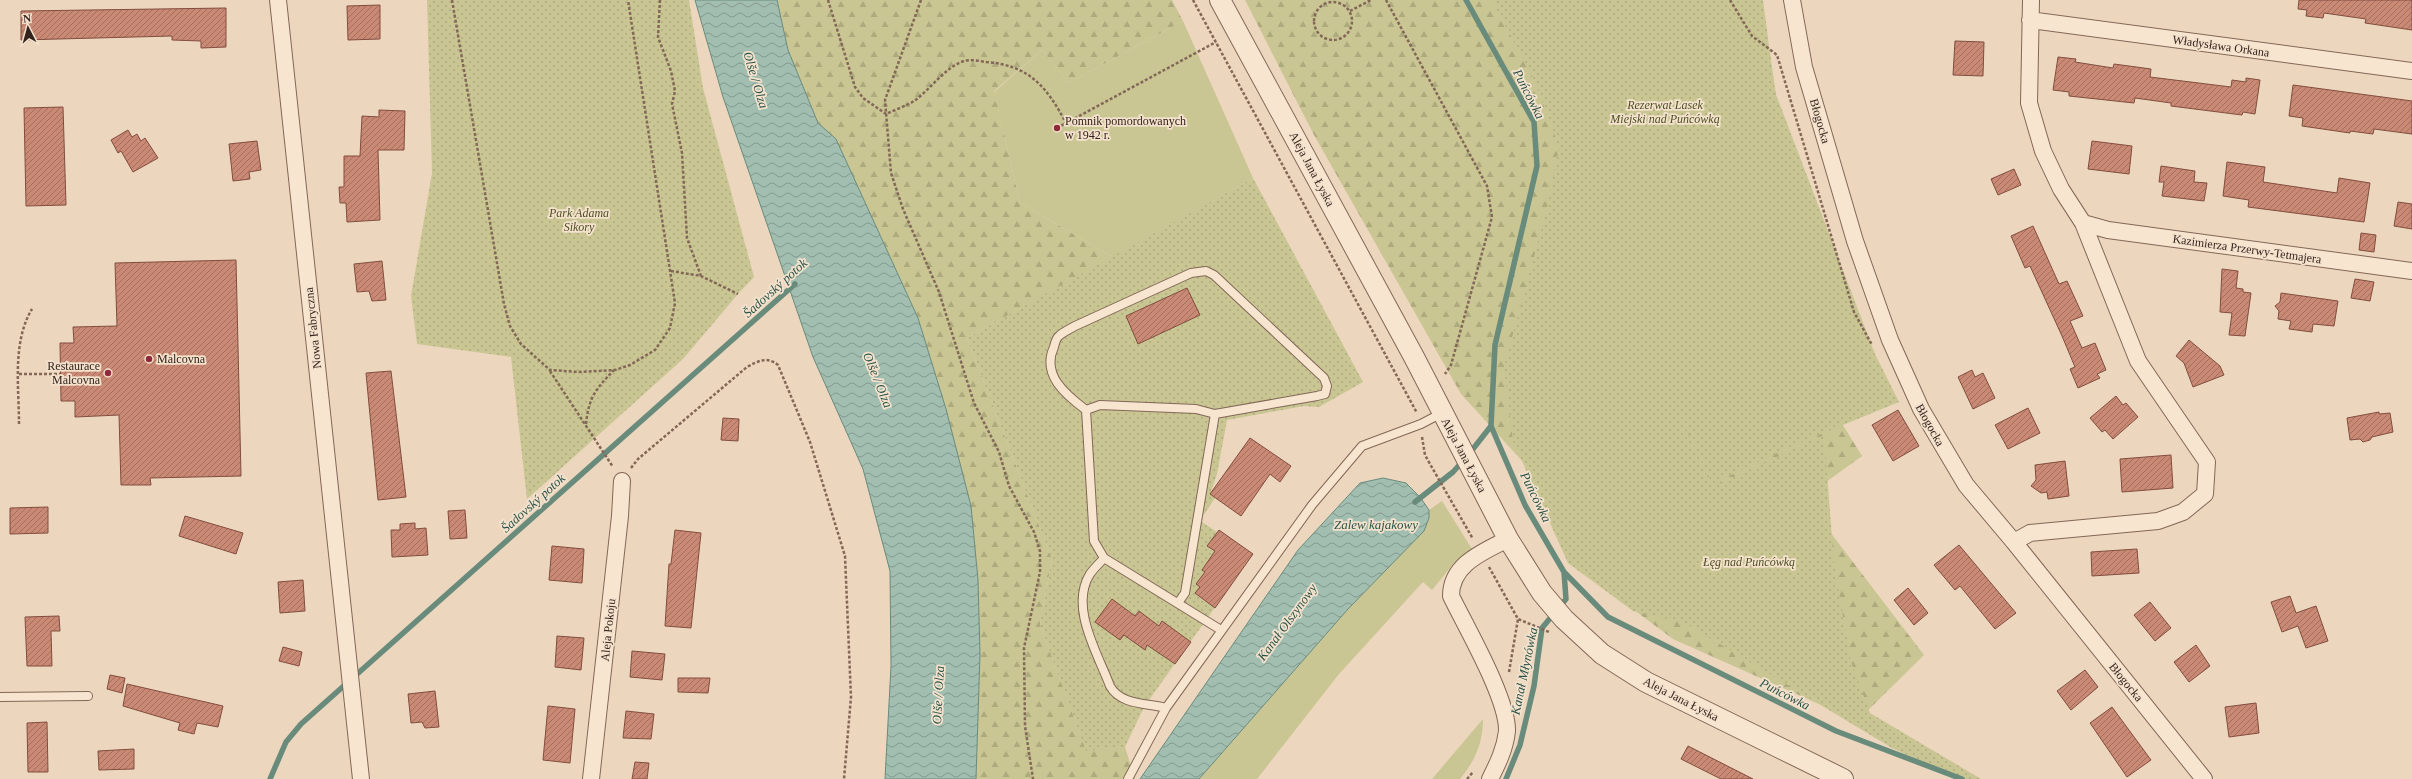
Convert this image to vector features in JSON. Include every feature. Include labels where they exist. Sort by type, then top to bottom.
[{"type":"street","name":"Nowa Fabryczna","points":[[278,0],[349,655],[361,779]]},
{"type":"street","name":"Aleja Jana Łyska","points":[[1220,0],[1431,390],[1508,539],[1542,593],[1564,619],[1602,654],[1646,682],[1843,779]]},
{"type":"street","name":"Błogocka","points":[[1792,0],[1804,67],[1855,241],[1890,340],[1921,409],[1966,485],[2014,542],[2204,779]]},
{"type":"street","points":[[2014,542],[2030,533],[2158,521],[2183,512],[2205,494],[2208,462],[2138,361],[2083,223],[2070,205],[2052,171],[2032,115],[2028,86],[2031,0]]},
{"type":"street","name":"Władysława Orkana","points":[[2030,20],[2412,71]]},
{"type":"street","name":"Kazimierza Przerwy-Tetmajera","points":[[2083,223],[2108,230],[2412,271]]},
{"type":"street","name":"Aleja Pokoju","points":[[590,779],[620,524],[620,477]]},
{"type":"street","points":[[1490,779],[1502,756],[1507,730],[1504,705],[1452,596],[1451,585],[1464,564],[1508,539]]},
{"type":"lane","points":[[1086,410],[1100,405],[1196,409],[1215,414],[1325,394],[1327,386],[1324,378],[1214,275],[1206,271],[1191,273],[1075,326],[1058,336],[1051,353],[1050,370],[1056,382],[1064,392],[1086,410],[1094,541],[1104,558],[1221,630]]},
{"type":"lane","points":[[1128,779],[1166,708],[1312,505],[1362,446],[1421,424],[1443,413]]},
{"type":"lane","points":[[1178,603],[1185,593],[1215,414]]},
{"type":"lane","points":[[1104,558],[1090,575],[1083,592],[1082,606],[1087,625],[1110,686],[1115,695],[1123,700],[1166,708]]},
{"type":"lane","points":[[0,697],[88,696]]},
{"type":"path","points":[[452,0],[504,304],[510,326],[521,344],[550,370],[620,477],[638,458],[747,367],[760,360],[771,360],[778,365],[810,442],[845,556],[851,697],[844,779]]},
{"type":"path","points":[[550,370],[579,372],[615,370],[630,365],[655,350],[670,328],[675,303],[628,0]]},
{"type":"path","points":[[660,0],[658,37],[671,71],[675,91],[672,104],[682,153],[687,238],[701,276]]},
{"type":"path","points":[[828,0],[855,87],[863,98],[886,114]]},
{"type":"path","points":[[920,0],[885,100],[891,173],[903,208],[940,292],[974,403],[999,452],[1009,486],[1034,532],[1040,551],[1040,572],[1024,648],[1025,726],[1034,779]]},
{"type":"path","points":[[1193,0],[1411,401],[1431,390],[1442,380],[1451,365],[1492,217],[1487,186],[1386,0]]},
{"type":"path","points":[[1350,12],[1371,0]]},
{"type":"path","points":[[1730,0],[1752,36],[1777,55],[1854,312],[1875,351]]},
{"type":"path","points":[[1330,2],[1341,4],[1350,12],[1352,20],[1350,29],[1341,38],[1329,40],[1317,34],[1314,17],[1320,6],[1330,2]]},
{"type":"path","points":[[1057,128],[1216,42],[1218,38],[1236,28]]},
{"type":"path","points":[[886,114],[914,101],[954,67],[965,60],[1014,67],[1027,73],[1048,93],[1066,123]]},
{"type":"path","points":[[671,272],[701,276],[738,294]]},
{"type":"path","points":[[19,424],[20,341],[24,321],[32,309]]},
{"type":"path","points":[[586,424],[588,405],[595,390],[615,370]]},
{"type":"path","points":[[19,374],[60,374]]},
{"type":"path","points":[[1430,464],[1451,502]]},
{"type":"path","points":[[1533,626],[1547,631]]},
{"type":"green space","name":"Park Adama Sikory","points":[[427,0],[689,0],[703,88],[754,277],[683,359],[527,499],[511,357],[417,344],[411,296],[432,173]]},
{"type":"green space","points":[[777,0],[1172,0],[1183,21],[1069,83],[1042,50],[994,91],[1020,203],[1113,257],[967,338],[1052,559],[1040,624],[1086,750],[1125,747],[1135,779],[976,779],[980,654],[978,580],[971,506],[946,409],[918,318],[836,139],[818,123],[788,50]]},
{"type":"green space","points":[[1245,0],[1762,0],[1781,129],[1838,417],[1862,456],[1804,498],[1924,655],[1857,721],[1673,639],[1630,607],[1523,462],[1461,394],[1314,135]]},
{"type":"green space","points":[[1492,0],[1763,0],[1775,92],[1875,354],[1899,402],[1792,446],[1712,484],[1671,395],[1712,487],[1824,435],[1834,564],[1851,662],[1870,713],[1981,779],[1957,779],[1892,748],[1685,623],[1633,611],[1568,563],[1513,441],[1504,367],[1547,209],[1559,147],[1535,82]]},
{"type":"green space","points":[[1183,21],[1253,178],[1113,257],[1020,203],[994,92],[1042,50],[1069,83]]},
{"type":"green space","points":[[1253,178],[1363,382],[1319,407],[1304,406],[1227,420],[1217,474],[1210,494],[1215,498],[1203,516],[1202,522],[1217,532],[1219,530],[1253,554],[1144,707],[1125,747],[1086,751],[1040,624],[1052,559],[967,338]]},
{"type":"green space","points":[[1442,501],[1472,549],[1455,562],[1432,590],[1423,582],[1339,674],[1257,779],[1199,779],[1348,609],[1423,531],[1429,518],[1429,510]]},
{"type":"green space","points":[[1483,719],[1480,744],[1470,765],[1460,779],[1432,779]]},
{"type":"water","name":"Olše / Olza","points":[[695,0],[777,0],[788,50],[818,123],[836,139],[918,318],[946,409],[971,506],[978,580],[980,654],[976,779],[885,779],[891,666],[890,571],[863,469],[813,357],[723,97]]},
{"type":"water","name":"Zalew kajakowy","points":[[1383,478],[1406,483],[1420,497],[1429,510],[1429,518],[1424,531],[1348,609],[1199,779],[1140,779],[1298,550],[1360,483]]},
{"type":"building","points":[[2299,0],[2412,0],[2412,30],[2365,23],[2366,19],[2324,13],[2323,18],[2306,16],[2307,10],[2298,9]]},
{"type":"building","points":[[380,5],[380,39],[348,40],[347,6]]},
{"type":"building","points":[[226,8],[226,47],[201,48],[201,41],[172,40],[172,36],[21,40],[21,11]]},
{"type":"building","points":[[1955,41],[1984,42],[1983,76],[1953,75]]},
{"type":"building","points":[[2058,57],[2076,59],[2075,62],[2113,68],[2114,64],[2151,69],[2150,77],[2231,87],[2232,80],[2246,82],[2246,78],[2260,80],[2255,114],[2243,112],[2242,115],[2171,106],[2171,103],[2135,98],[2134,103],[2069,96],[2069,92],[2053,90]]},
{"type":"building","points":[[2293,85],[2412,101],[2412,134],[2374,129],[2373,134],[2350,131],[2350,133],[2302,126],[2303,118],[2289,116]]},
{"type":"building","points":[[63,107],[66,205],[26,206],[24,108]]},
{"type":"building","points":[[379,110],[405,111],[404,150],[378,150],[380,220],[347,222],[346,203],[340,203],[339,187],[344,187],[344,156],[360,156],[362,116],[379,117]]},
{"type":"building","points":[[128,130],[132,137],[137,134],[141,141],[145,138],[158,158],[133,172],[121,151],[118,153],[111,140]]},
{"type":"building","points":[[257,141],[261,170],[249,172],[250,179],[233,181],[229,144]]},
{"type":"building","points":[[2092,141],[2132,146],[2129,174],[2088,169]]},
{"type":"building","points":[[2227,162],[2265,167],[2263,182],[2337,193],[2339,178],[2370,183],[2364,222],[2248,207],[2249,200],[2223,196]]},
{"type":"building","points":[[2161,166],[2195,171],[2194,182],[2207,183],[2204,201],[2162,196],[2164,182],[2159,182]]},
{"type":"building","points":[[2014,169],[2021,185],[1998,195],[1991,179]]},
{"type":"building","points":[[2398,202],[2412,204],[2412,229],[2394,226]]},
{"type":"building","points":[[2033,226],[2059,284],[2067,281],[2083,316],[2070,321],[2082,348],[2095,343],[2106,370],[2097,374],[2100,378],[2078,388],[2070,369],[2075,367],[2062,336],[2030,266],[2025,268],[2011,236]]},
{"type":"building","points":[[2361,233],[2376,235],[2374,252],[2359,250]]},
{"type":"building","name":"Malcovna","points":[[236,260],[241,476],[150,478],[151,485],[121,485],[119,415],[75,417],[75,401],[61,401],[60,343],[74,343],[73,327],[117,326],[115,263]]},
{"type":"building","points":[[382,261],[386,300],[372,301],[369,291],[357,292],[354,264]]},
{"type":"building","points":[[2222,269],[2238,271],[2236,288],[2243,289],[2243,292],[2251,293],[2245,336],[2229,335],[2232,313],[2220,312]]},
{"type":"building","points":[[2355,279],[2374,282],[2370,301],[2351,298]]},
{"type":"building","points":[[1187,288],[1200,315],[1138,344],[1126,316]]},
{"type":"building","points":[[2281,293],[2338,301],[2334,326],[2313,324],[2312,332],[2289,329],[2291,321],[2278,319],[2279,311],[2275,306],[2280,302]]},
{"type":"building","points":[[2189,340],[2220,366],[2224,375],[2193,387],[2184,363],[2176,356]]},
{"type":"building","points":[[1972,370],[1975,377],[1983,373],[1995,398],[1973,409],[1958,377]]},
{"type":"building","points":[[391,371],[406,497],[378,500],[366,373]]},
{"type":"building","points":[[2116,396],[2123,405],[2126,403],[2138,417],[2113,439],[2105,430],[2102,432],[2090,418]]},
{"type":"building","points":[[2028,408],[2040,433],[2008,449],[1995,425]]},
{"type":"building","points":[[1898,410],[1919,446],[1893,461],[1872,425]]},
{"type":"building","points":[[2379,412],[2379,414],[2390,413],[2393,432],[2372,437],[2370,440],[2363,442],[2360,439],[2350,440],[2347,418]]},
{"type":"building","points":[[723,418],[739,419],[738,441],[721,440]]},
{"type":"building","points":[[1250,438],[1291,466],[1280,482],[1270,474],[1241,516],[1210,494]]},
{"type":"building","points":[[2171,455],[2173,488],[2122,492],[2120,459]]},
{"type":"building","points":[[2065,461],[2069,496],[2048,499],[2047,492],[2041,493],[2031,486],[2036,480],[2035,465]]},
{"type":"building","points":[[48,507],[48,533],[10,534],[10,508]]},
{"type":"building","points":[[465,510],[467,538],[450,539],[448,511]]},
{"type":"building","points":[[185,516],[243,533],[236,554],[179,536]]},
{"type":"building","points":[[415,523],[415,529],[426,528],[428,555],[392,557],[391,530],[400,530],[400,524]]},
{"type":"building","points":[[675,530],[701,533],[691,628],[665,626],[669,564],[671,564]]},
{"type":"building","points":[[1219,530],[1253,554],[1215,608],[1195,593],[1200,587],[1196,584],[1205,572],[1202,570],[1215,551],[1207,546]]},
{"type":"building","points":[[1959,545],[2016,613],[1995,629],[1960,586],[1955,590],[1934,565]]},
{"type":"building","points":[[552,546],[584,549],[582,583],[549,580]]},
{"type":"building","points":[[2137,549],[2139,573],[2092,576],[2091,552]]},
{"type":"building","points":[[303,580],[305,611],[280,613],[278,582]]},
{"type":"building","points":[[1908,588],[1928,613],[1914,625],[1894,600]]},
{"type":"building","points":[[2290,596],[2296,613],[2316,606],[2328,641],[2306,648],[2298,626],[2282,632],[2271,602]]},
{"type":"building","points":[[1112,599],[1135,616],[1139,611],[1159,626],[1162,621],[1191,642],[1175,664],[1147,645],[1145,650],[1124,635],[1120,640],[1095,622]]},
{"type":"building","points":[[2150,602],[2171,628],[2155,641],[2134,615]]},
{"type":"building","points":[[59,616],[60,631],[51,631],[52,666],[27,666],[25,617]]},
{"type":"building","points":[[557,636],[584,638],[581,670],[555,667]]},
{"type":"building","points":[[2196,645],[2210,666],[2189,682],[2174,662]]},
{"type":"building","points":[[283,647],[302,652],[299,666],[279,661]]},
{"type":"building","points":[[632,651],[665,654],[662,680],[630,677]]},
{"type":"building","points":[[2085,670],[2098,687],[2071,710],[2057,691]]},
{"type":"building","points":[[110,675],[125,678],[122,693],[107,689]]},
{"type":"building","points":[[678,678],[710,678],[708,693],[678,692]]},
{"type":"building","points":[[127,684],[223,706],[218,727],[197,723],[194,734],[178,730],[180,723],[123,706]]},
{"type":"building","points":[[435,691],[439,727],[425,728],[422,722],[411,723],[408,694]]},
{"type":"building","points":[[2256,703],[2259,733],[2229,737],[2225,707]]},
{"type":"building","points":[[548,706],[575,709],[570,763],[543,760]]},
{"type":"building","points":[[2112,707],[2151,760],[2127,777],[2090,723]]},
{"type":"building","points":[[626,711],[654,714],[651,739],[623,738]]},
{"type":"building","points":[[47,722],[48,772],[28,772],[27,723]]},
{"type":"building","points":[[1688,746],[1753,779],[1721,779],[1681,759]]},
{"type":"building","points":[[134,749],[134,769],[99,770],[98,751]]},
{"type":"building","points":[[635,762],[649,763],[647,779],[632,779]]},
{"type":"waterway","name":"Puńcówka","points":[[1466,0],[1534,122],[1537,166],[1495,345],[1491,426],[1525,505],[1564,572],[1608,617],[1836,731],[1962,779]]},
{"type":"waterway","name":"Šadovský potok","points":[[270,779],[286,742],[301,724],[795,284]]},
{"type":"waterway","name":"Kanał Olszynowy","points":[[1469,454],[1491,426]]},
{"type":"waterway","name":"Kanał Olszynowy","points":[[1415,502],[1453,472],[1463,461]]},
{"type":"waterway","name":"Kanał Młynówka","points":[[1506,779],[1520,745],[1534,686],[1542,628],[1566,599],[1564,572]]},
{"type":"place","name":"Pomnik pomordowanych w 1942 r.","points":[[1057,128]]},
{"type":"place","name":"Malcovna","points":[[149,359]]},
{"type":"place","name":"Restaurace Malcovna","points":[[108,373]]},
{"type":"park label","name":"Rezerwat Lasek Miejski nad Puńcówką","points":[[1665,112]]},
{"type":"park label","name":"Łęg nad Puńcówką","points":[[1749,562]]}]
